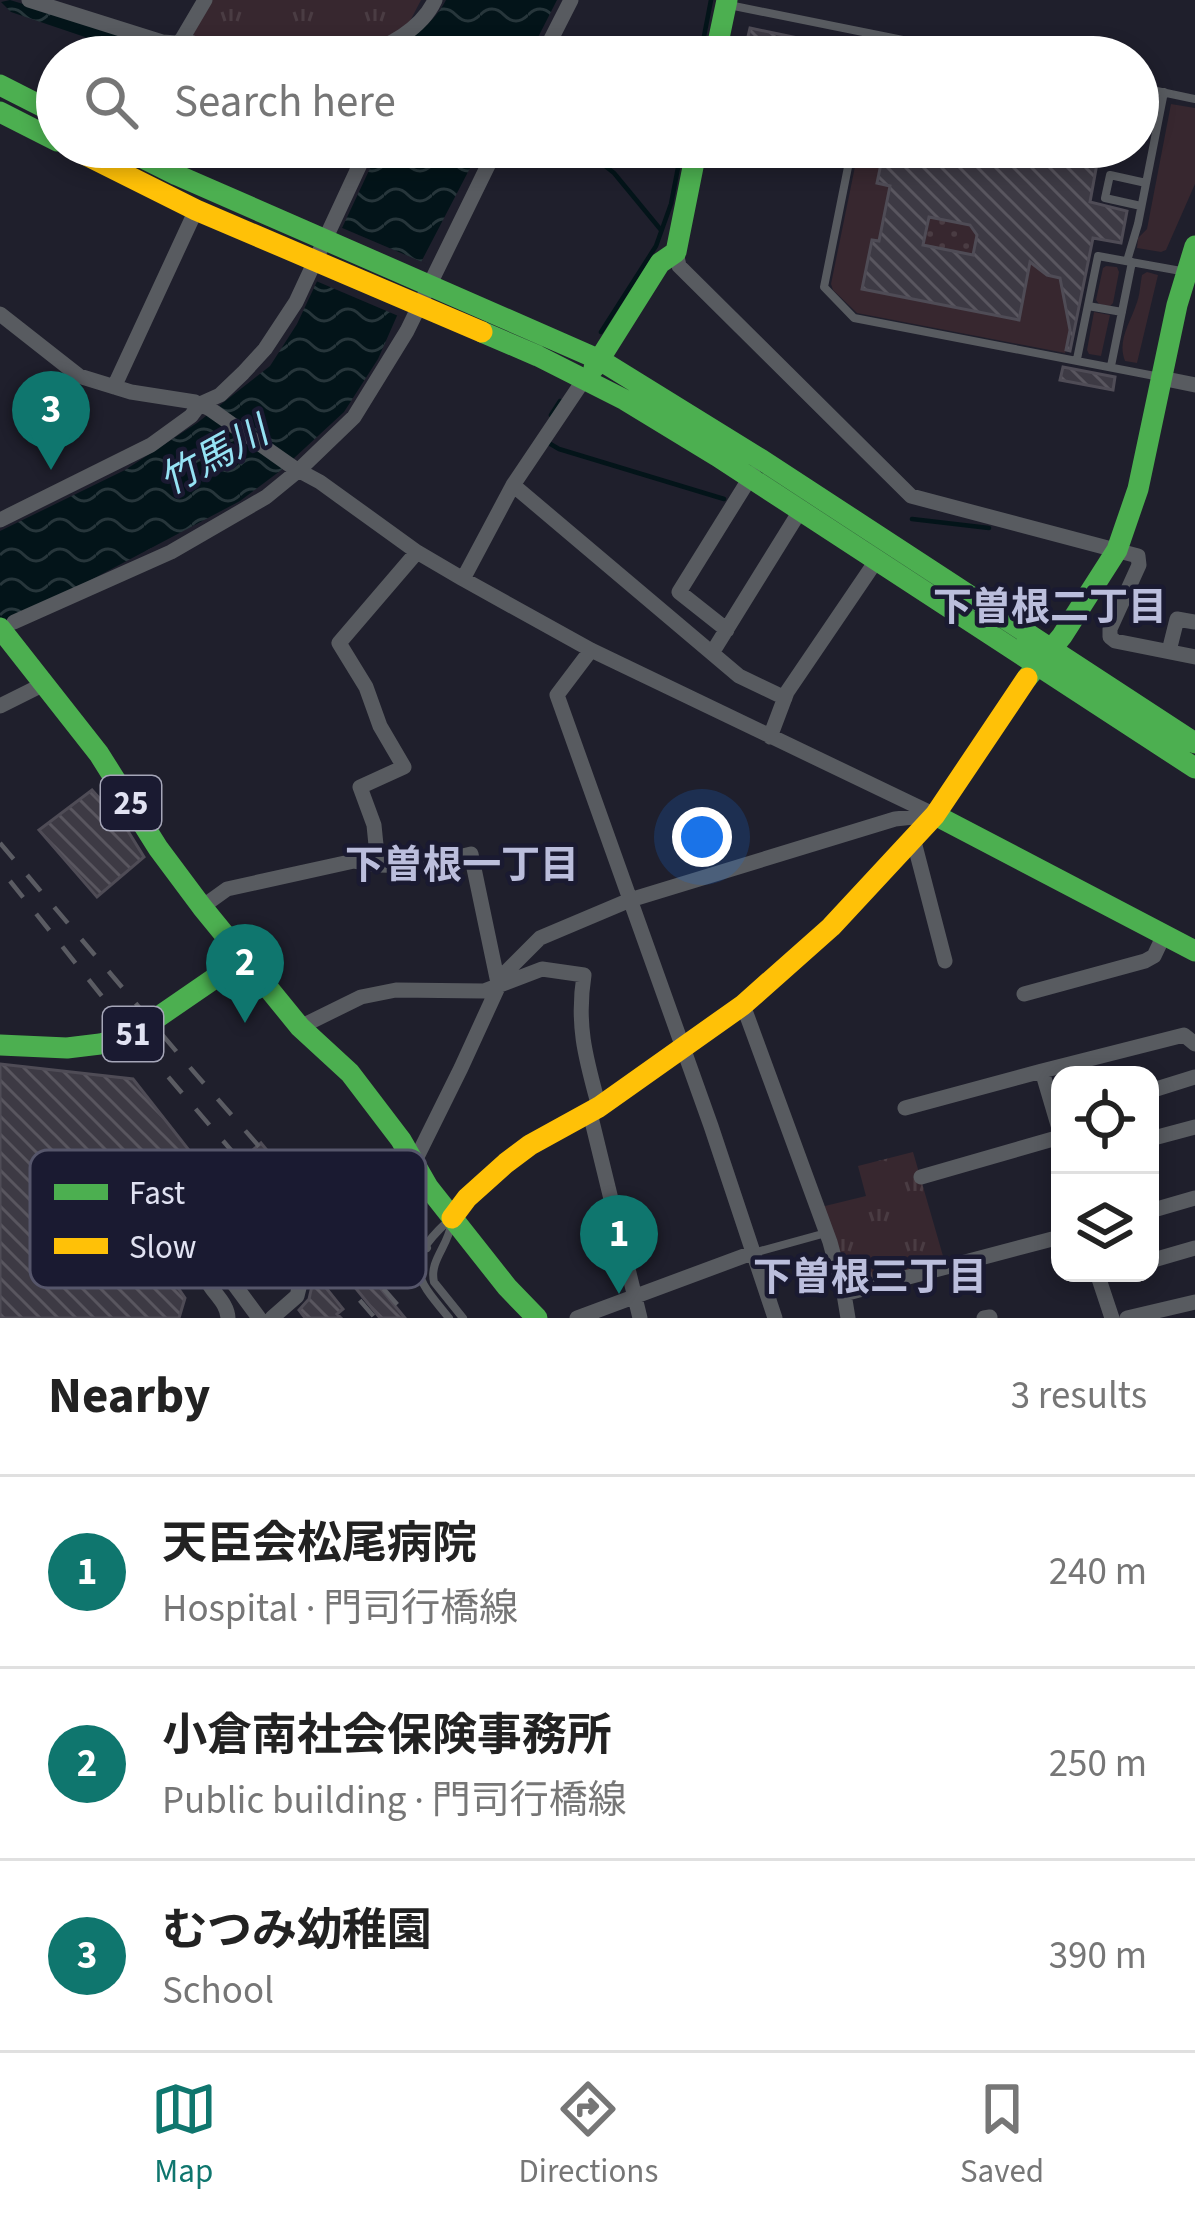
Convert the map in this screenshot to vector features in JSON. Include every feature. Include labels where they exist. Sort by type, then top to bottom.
[{"type":"street","points":[[29,0],[143,36]]},
{"type":"street","points":[[181,36],[205,0]]},
{"type":"street","points":[[407,36],[429,14],[435,0]]},
{"type":"street","points":[[553,36],[571,0]]},
{"type":"street","points":[[719,36],[726,2]]},
{"type":"street","points":[[0,85],[36,103]]},
{"type":"street","points":[[0,112],[36,130]]},
{"type":"street","points":[[112,168],[196,210],[322,252],[600,360],[756,469],[1043,657],[1195,768]]},
{"type":"street","points":[[162,168],[322,252]]},
{"type":"street","points":[[0,520],[152,445],[220,394],[265,349],[296,302],[359,168]]},
{"type":"street","points":[[7,625],[171,552],[266,497],[354,417],[486,168]]},
{"type":"street","points":[[693,168],[676,252],[679,266],[911,496],[1138,556],[1140,562],[1110,637],[1195,657]]},
{"type":"street","points":[[114,387],[196,210]]},
{"type":"street","points":[[452,1217],[484,1180],[530,1145],[595,1110],[743,1005],[831,927],[935,815],[1117,550],[1138,489],[1195,246]]},
{"type":"street","points":[[463,578],[513,485],[600,360],[660,262],[676,252]]},
{"type":"street","points":[[422,294],[756,469],[800,511],[876,561],[1195,742]]},
{"type":"street","points":[[0,314],[79,376],[205,407],[417,553],[591,650],[935,815],[1195,951]]},
{"type":"street","points":[[1161,377],[1195,385]]},
{"type":"street","points":[[727,630],[679,592],[756,469]]},
{"type":"street","points":[[513,485],[739,676],[785,698]]},
{"type":"street","points":[[712,653],[800,511]]},
{"type":"street","points":[[378,865],[374,825],[360,787],[404,767],[339,643],[417,553]]},
{"type":"street","points":[[770,737],[785,698],[876,561]]},
{"type":"street","points":[[1169,650],[1177,619],[1195,622]]},
{"type":"street","name":"25","points":[[7,625],[16,650],[99,754],[202,907],[300,1027],[350,1073],[407,1150]]},
{"type":"street","points":[[591,650],[557,695],[775,1318]]},
{"type":"street","points":[[0,706],[44,684]]},
{"type":"street","points":[[420,1150],[504,974],[540,938],[630,900],[895,819],[935,815]]},
{"type":"street","points":[[913,838],[945,961]]},
{"type":"street","points":[[202,907],[227,889],[354,861],[420,866],[471,854],[498,986]]},
{"type":"street","points":[[1024,994],[1145,961],[1154,956],[1164,935]]},
{"type":"street","name":"51","points":[[0,1045],[71,1048],[132,1035],[244,958]]},
{"type":"street","points":[[300,1027],[361,997],[396,990],[484,991],[542,969],[584,975],[579,1010],[586,1058],[640,1318]]},
{"type":"street","points":[[743,1005],[827,1233],[848,1318]]},
{"type":"street","points":[[905,1108],[1184,1035],[1195,1044]]},
{"type":"street","points":[[1042,1070],[1051,1100]]},
{"type":"street","points":[[1159,1088],[1195,1078]]},
{"type":"street","points":[[1159,1137],[1195,1127]]},
{"type":"street","points":[[921,1177],[1051,1129]]},
{"type":"street","name":"25","points":[[426,1180],[507,1287],[537,1318]]},
{"type":"street","points":[[1159,1208],[1195,1198]]},
{"type":"street","points":[[844,1294],[1051,1239]]},
{"type":"street","points":[[1159,1258],[1195,1248]]},
{"type":"street","points":[[577,1318],[752,1253]]},
{"type":"street","points":[[1102,1282],[1112,1318]]},
{"type":"street","points":[[211,1288],[228,1318]]},
{"type":"street","points":[[234,1288],[259,1318]]},
{"type":"street","points":[[272,1318],[298,1296],[299,1288]]},
{"type":"street","points":[[1126,1318],[1195,1302]]},
{"type":"lane","points":[[726,2],[880,36]]},
{"type":"lane","points":[[1159,91],[1195,98]]},
{"type":"lane","points":[[1159,117],[1164,92]]},
{"type":"lane","points":[[849,168],[824,287],[854,318],[1161,377]]},
{"type":"lane","points":[[1111,366],[1149,168]]},
{"type":"lane","points":[[1142,206],[1105,198],[1110,176],[1146,183]]},
{"type":"lane","points":[[1077,359],[1098,256],[1187,272]]},
{"type":"lane","points":[[1088,305],[1122,312]]},
{"type":"lane","points":[[427,1248],[452,1217]]},
{"type":"lane","points":[[452,1217],[449,1239],[432,1275],[463,1318]]},
{"type":"lane","points":[[752,1253],[827,1233]]},
{"type":"lane","points":[[426,1288],[449,1318]]},
{"type":"green space","points":[[209,0],[421,0],[410,21],[391,36],[192,36]]},
{"type":"green space","points":[[1171,104],[1195,108],[1195,184],[1161,252],[1137,248],[1138,238],[1147,229]]},
{"type":"green space","points":[[855,168],[880,168],[877,182],[890,186],[863,289],[1018,320],[1031,259],[1047,275],[1060,278],[1068,320],[1072,320],[1065,353],[857,313],[831,284]]},
{"type":"green space","points":[[929,217],[970,225],[977,235],[973,255],[923,245]]},
{"type":"green space","points":[[1106,266],[1117,267],[1119,272],[1110,306],[1096,300]]},
{"type":"green space","points":[[1142,275],[1158,275],[1137,363],[1125,361],[1123,339]]},
{"type":"green space","points":[[1094,312],[1110,315],[1101,356],[1087,350]]},
{"type":"green space","points":[[913,1152],[945,1263],[847,1290],[821,1207],[866,1196],[858,1166]]},
{"type":"water","points":[[10,0],[128,36],[82,36],[11,12],[1,2]]},
{"type":"water","points":[[446,0],[557,0],[539,36],[413,36]]},
{"type":"water","name":"竹馬川","points":[[370,168],[470,168],[378,359],[344,412],[240,501],[0,628],[0,531],[125,470],[197,423],[270,366],[297,324]]},
{"type":"pier","points":[[337,223],[427,264],[403,318],[311,282]]},
{"type":"building","points":[[750,28],[788,36],[748,36]]},
{"type":"building","points":[[880,168],[1096,168],[1090,202],[1127,211],[1121,243],[1093,238],[1070,351],[1066,350],[1070,330],[1060,278],[1030,262],[1019,320],[862,289],[872,240],[879,241],[890,186],[877,183]],"holes":[[[929,217],[970,225],[977,235],[973,255],[923,245]]]},
{"type":"building","points":[[1063,367],[1115,377],[1113,390],[1060,380]]},
{"type":"building","points":[[92,790],[144,857],[97,897],[39,830]]},
{"type":"building","points":[[0,1064],[133,1079],[189,1150],[30,1150],[30,1288],[178,1288],[185,1298],[179,1318],[0,1318]]},
{"type":"building","points":[[312,1288],[326,1288],[343,1309],[337,1314],[341,1318],[305,1318],[299,1310]]},
{"type":"building","points":[[356,1288],[380,1288],[405,1318],[380,1318]]},
{"type":"waterway","points":[[704,36],[711,0]]},
{"type":"waterway","points":[[608,168],[661,230]]},
{"type":"waterway","points":[[601,332],[656,246],[678,168]]},
{"type":"waterway","points":[[551,415],[560,401]]},
{"type":"waterway","points":[[547,442],[724,499]]},
{"type":"waterway","points":[[912,519],[989,528]]},
{"type":"railway","points":[[0,843],[262,1150]]},
{"type":"railway","points":[[10,881],[231,1150]]},
{"type":"railway","points":[[349,1288],[375,1318]]},
{"type":"railway","points":[[383,1288],[409,1318]]},
{"type":"traffic: fast","points":[[719,36],[727,0]]},
{"type":"traffic: fast","points":[[0,85],[36,103]]},
{"type":"traffic: fast","points":[[0,112],[36,130]]},
{"type":"traffic: fast","points":[[163,168],[600,360],[1195,743]]},
{"type":"traffic: fast","points":[[594,368],[660,263],[676,252],[693,168]]},
{"type":"traffic: fast","points":[[1027,678],[1062,636],[1117,550],[1138,489],[1177,305],[1195,246]]},
{"type":"traffic: fast","points":[[482,332],[625,400],[717,456],[1195,768]]},
{"type":"traffic: fast","points":[[0,628],[99,754],[202,907],[300,1027],[350,1073],[407,1150]]},
{"type":"traffic: fast","points":[[935,815],[1195,951]]},
{"type":"traffic: fast","points":[[0,1045],[67,1048],[132,1035],[244,958]]},
{"type":"traffic: fast","points":[[426,1184],[537,1318]]},
{"type":"traffic: slow","points":[[112,168],[196,210],[482,332]]},
{"type":"traffic: slow","points":[[452,1218],[506,1163],[599,1107],[743,1005],[831,927],[935,815],[1027,678]]},
{"type":"place","name":"むつみ幼稚園","points":[[51,470]]},
{"type":"place","name":"小倉南社会保険事務所","points":[[245,1023]]},
{"type":"place","name":"天臣会松尾病院","points":[[619,1294]]},
{"type":"district","name":"下曽根二丁目","points":[[1050,608]]},
{"type":"district","name":"下曽根一丁目","points":[[462,866]]},
{"type":"district","name":"下曽根三丁目","points":[[870,1278]]}]
